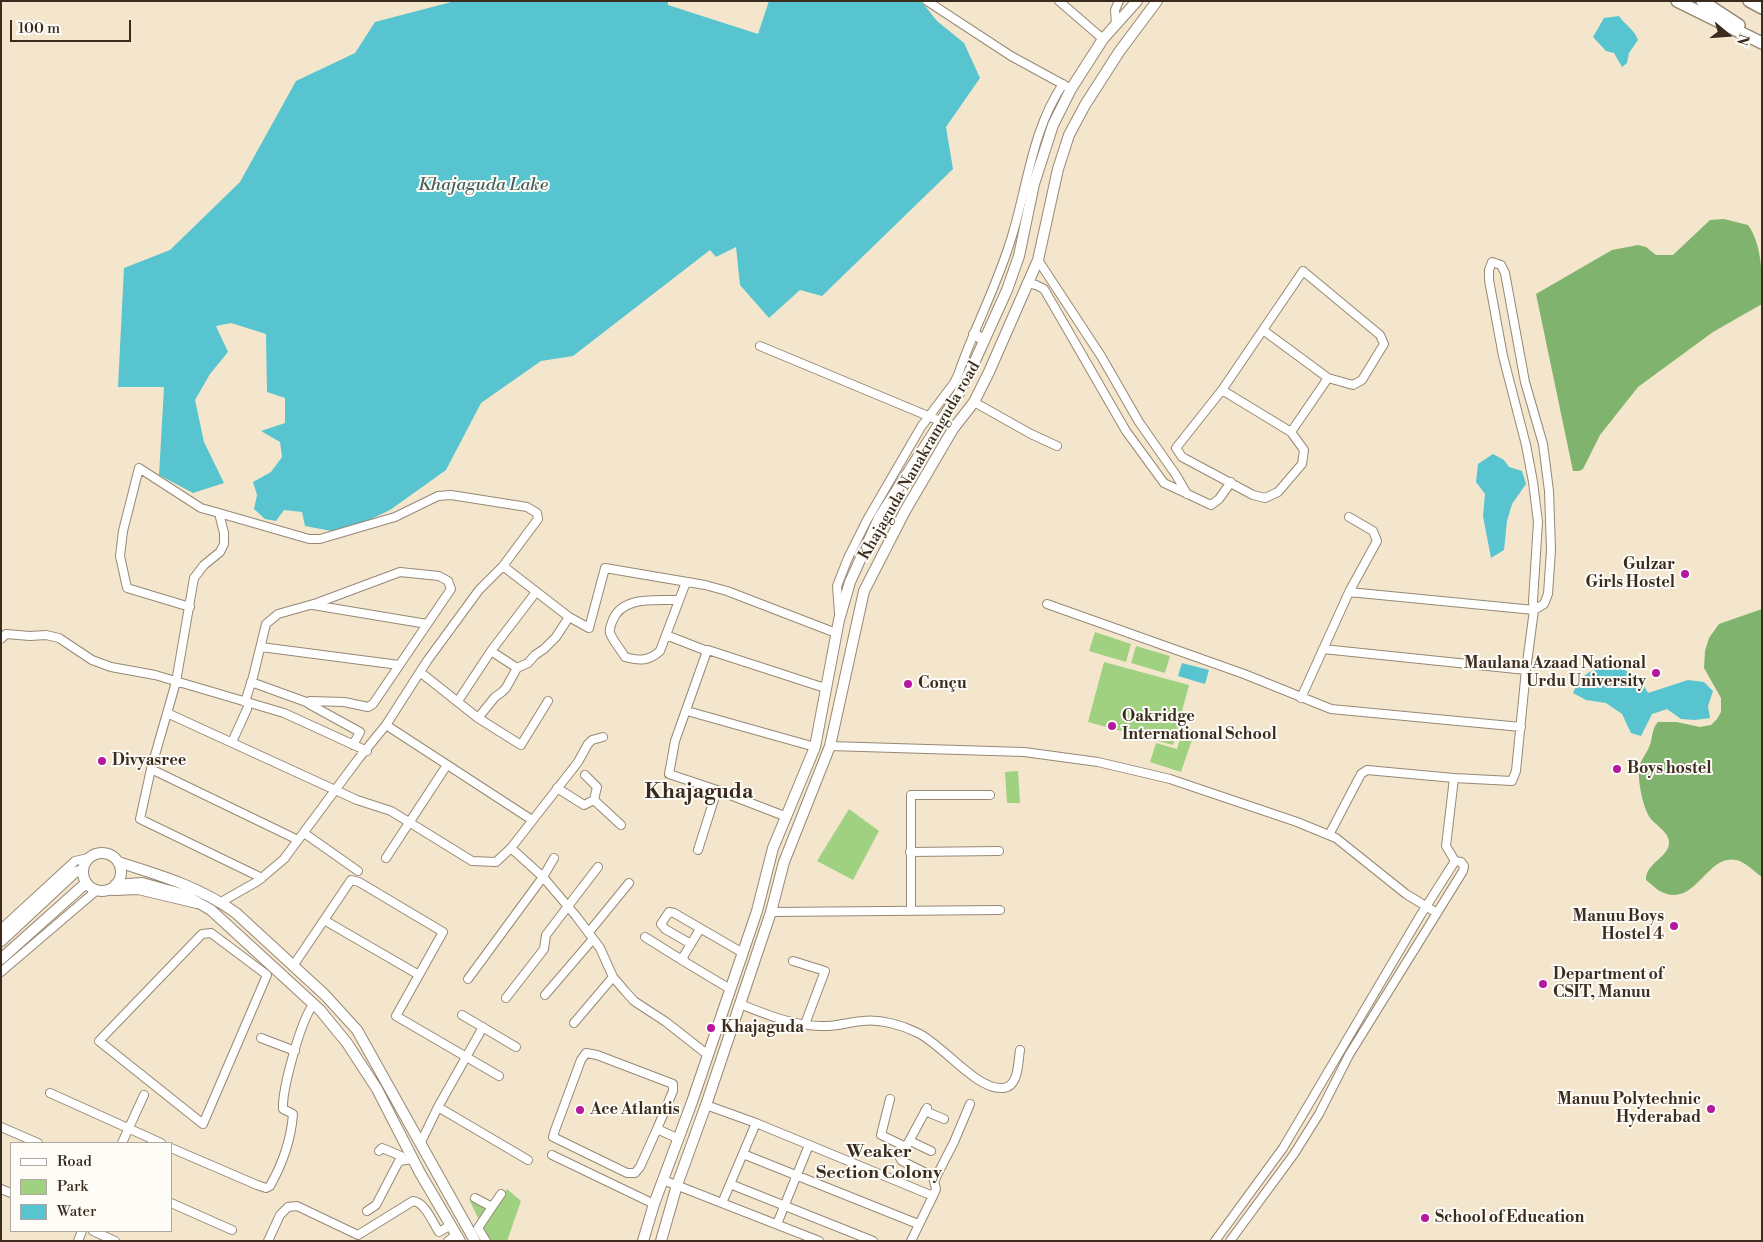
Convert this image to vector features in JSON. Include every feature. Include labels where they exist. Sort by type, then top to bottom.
[{"type":"highway","points":[[1678,1],[1762,41]]},
{"type":"highway","points":[[1702,1],[1762,41]]},
{"type":"highway","points":[[1749,1],[1762,8]]},
{"type":"main road","name":"Khajaguda Nanakramguda road","points":[[643,1241],[654,1204],[708,1055],[757,911],[773,848],[815,747],[836,633],[850,582],[872,532],[961,389],[1007,290],[1019,256],[1034,184],[1042,156],[1067,87],[1103,39],[1137,1]]},
{"type":"main road","name":"Khajaguda Nanakramguda road","points":[[661,1241],[677,1185],[771,912],[784,862],[830,746],[864,591],[905,511],[953,429],[974,402],[989,372],[1038,260],[1058,170],[1069,135],[1084,105],[1119,52],[1157,1]]},
{"type":"main road","points":[[974,334],[984,340]]},
{"type":"main road","points":[[86,883],[83,870],[88,858],[93,854],[104,853],[115,858],[118,862],[189,885],[221,902],[236,913],[325,994],[357,1030],[475,1241]]},
{"type":"main road","points":[[105,888],[120,874],[118,862]]},
{"type":"main road","points":[[3,933],[75,872],[83,870]]},
{"type":"main road","points":[[86,883],[105,888],[142,883],[185,895],[211,910],[313,1005],[347,1043],[374,1085],[406,1157],[450,1225],[452,1239]]},
{"type":"main road","points":[[1,960],[86,883]]},
{"type":"main road","points":[[374,1085],[385,1080]]},
{"type":"street","points":[[839,620],[837,586],[848,558],[866,520],[921,427],[954,383],[1013,235],[1032,154],[1043,120],[1067,87],[1011,56],[927,1]]},
{"type":"street","points":[[1059,1],[1103,39]]},
{"type":"street","points":[[1116,24],[1116,10],[1119,1]]},
{"type":"street","points":[[1038,260],[1101,356],[1139,422],[1188,495]]},
{"type":"street","points":[[1329,835],[1361,774],[1367,770],[1512,781],[1516,771],[1534,610],[1532,601],[1537,558],[1538,522],[1526,446],[1503,356],[1489,280],[1489,270],[1492,262],[1501,265],[1506,273],[1525,382],[1543,444],[1548,482],[1551,550],[1548,594],[1544,604],[1534,610],[1349,592]]},
{"type":"street","points":[[1222,390],[1290,432],[1304,450],[1302,464],[1278,492],[1265,498],[1182,457],[1176,448],[1222,390],[1303,271],[1380,335],[1384,344],[1383,349],[1362,380],[1358,384],[1352,385],[1328,378],[1263,330]]},
{"type":"street","points":[[1027,284],[1036,285],[1044,289],[1126,431],[1164,483],[1211,505],[1229,481]]},
{"type":"street","points":[[760,346],[940,421]]},
{"type":"street","points":[[1290,432],[1328,378]]},
{"type":"street","points":[[974,402],[1031,434],[1058,446]]},
{"type":"street","points":[[190,607],[127,588],[120,556],[123,531],[139,468],[201,508],[309,539],[320,539],[395,517],[438,496],[451,495],[527,507],[537,513],[538,519],[503,566],[479,590],[420,672],[386,725],[284,858],[262,878],[221,902]]},
{"type":"street","points":[[219,514],[224,533],[224,544],[220,552],[204,565],[194,578],[176,682],[151,769],[140,820],[262,878]]},
{"type":"street","points":[[1301,698],[1349,592],[1377,541],[1372,531],[1349,517]]},
{"type":"street","points":[[503,566],[569,616],[589,628],[605,568],[705,585],[744,596],[836,633]]},
{"type":"street","points":[[232,742],[246,705],[266,624],[278,614],[311,605],[400,572],[440,576],[448,581],[451,590],[374,704],[368,707],[344,702],[310,701],[309,703]]},
{"type":"street","points":[[678,600],[641,600],[620,609],[614,615],[610,634],[625,657],[635,659],[652,658],[660,651],[686,582]]},
{"type":"street","points":[[458,701],[491,650],[536,592]]},
{"type":"street","points":[[1047,604],[1236,671],[1321,706],[1342,711],[1521,727]]},
{"type":"street","points":[[311,605],[427,624]]},
{"type":"street","points":[[478,718],[495,696],[506,688],[517,668],[528,663],[534,655],[544,649],[556,637],[569,616]]},
{"type":"street","points":[[1,639],[6,634],[59,638],[92,660],[111,667],[155,675],[246,705],[284,713],[367,751]]},
{"type":"street","points":[[666,635],[707,651],[825,688]]},
{"type":"street","points":[[261,647],[399,665]]},
{"type":"street","points":[[1323,648],[1526,670]]},
{"type":"street","points":[[491,650],[517,668]]},
{"type":"street","points":[[707,651],[676,741],[669,774],[787,817]]},
{"type":"street","points":[[420,672],[478,718],[521,745],[548,701]]},
{"type":"street","points":[[251,682],[309,703],[360,732],[353,744]]},
{"type":"street","points":[[687,711],[815,747]]},
{"type":"street","points":[[167,713],[336,789],[356,800],[391,811],[472,861],[496,862],[511,848],[578,762],[588,744],[592,740],[603,737]]},
{"type":"street","points":[[386,725],[532,820]]},
{"type":"street","points":[[830,746],[1024,752],[1098,762],[1170,779],[1297,822],[1336,838],[1406,894],[1437,913]]},
{"type":"street","points":[[386,858],[447,765]]},
{"type":"street","points":[[151,769],[298,840]]},
{"type":"street","points":[[585,775],[597,787],[594,800]]},
{"type":"street","points":[[1230,1241],[1294,1154],[1319,1114],[1349,1055],[1464,866],[1462,862],[1455,860],[1446,846],[1454,778]]},
{"type":"street","points":[[557,788],[584,805],[594,800]]},
{"type":"street","points":[[698,850],[717,790]]},
{"type":"street","points":[[911,911],[911,795],[990,794]]},
{"type":"street","points":[[594,800],[620,826]]},
{"type":"street","points":[[304,833],[358,871]]},
{"type":"street","points":[[511,848],[543,878],[567,906],[600,948],[613,977],[634,1001],[666,1022],[708,1055]]},
{"type":"street","points":[[910,852],[999,851]]},
{"type":"street","points":[[3,933],[75,861],[88,858]]},
{"type":"street","points":[[468,979],[543,878],[554,858]]},
{"type":"street","points":[[1215,1241],[1283,1148],[1455,860]]},
{"type":"street","points":[[506,998],[544,949],[546,934],[598,868]]},
{"type":"street","points":[[293,966],[351,880],[359,882],[443,932],[396,1016],[500,1076]]},
{"type":"street","points":[[545,995],[629,883]]},
{"type":"street","points":[[1,972],[105,888]]},
{"type":"street","points":[[771,912],[1000,910]]},
{"type":"street","points":[[691,944],[665,929],[661,924],[669,912],[674,913],[743,953]]},
{"type":"street","points":[[324,920],[418,975]]},
{"type":"street","points":[[685,962],[684,957],[700,928]]},
{"type":"street","points":[[211,933],[215,935],[244,957],[267,975],[203,1124],[99,1041],[202,934],[211,933]]},
{"type":"street","points":[[645,937],[730,989]]},
{"type":"street","points":[[236,951],[248,944]]},
{"type":"street","points":[[244,957],[248,944]]},
{"type":"street","points":[[793,961],[825,971],[805,1024]]},
{"type":"street","points":[[574,1023],[613,977]]},
{"type":"street","points":[[740,1004],[760,1012],[805,1024],[822,1026],[866,1020],[898,1025],[934,1042],[978,1080],[995,1087],[1004,1088],[1012,1085],[1015,1080],[1020,1050]]},
{"type":"street","points":[[172,1148],[257,1186],[266,1188],[270,1186],[284,1156],[292,1132],[293,1114],[283,1109],[282,1099],[295,1051],[309,1010],[313,1005]]},
{"type":"street","points":[[462,1015],[516,1047]]},
{"type":"street","points":[[421,1142],[482,1027]]},
{"type":"street","points":[[261,1038],[295,1051]]},
{"type":"street","points":[[586,1053],[597,1055],[673,1084],[673,1091],[656,1130],[640,1167],[635,1173],[628,1173],[554,1137],[578,1068],[586,1053]]},
{"type":"street","points":[[50,1093],[158,1142]]},
{"type":"street","points":[[122,1142],[144,1095]]},
{"type":"street","points":[[890,1099],[881,1135],[932,1151]]},
{"type":"street","points":[[911,1241],[933,1196],[936,1189],[934,1183],[936,1178],[970,1104]]},
{"type":"street","points":[[706,1105],[756,1123],[933,1196]]},
{"type":"street","points":[[438,1107],[528,1160]]},
{"type":"street","points":[[936,1178],[902,1162],[900,1158],[926,1109],[944,1119]]},
{"type":"street","points":[[722,1202],[756,1123]]},
{"type":"street","points":[[1,1127],[36,1142]]},
{"type":"street","points":[[656,1130],[678,1139]]},
{"type":"street","points":[[777,1224],[809,1145]]},
{"type":"street","points":[[367,1212],[376,1206],[406,1157],[387,1148],[382,1148],[380,1151]]},
{"type":"street","points":[[742,1154],[918,1224]]},
{"type":"street","points":[[552,1155],[654,1204]]},
{"type":"street","points":[[663,1180],[819,1241]]},
{"type":"street","points":[[730,1184],[873,1241]]},
{"type":"street","points":[[486,1241],[478,1228],[501,1194]]},
{"type":"street","points":[[475,1198],[492,1207]]},
{"type":"street","points":[[268,1241],[280,1216],[288,1207],[297,1206],[357,1238],[413,1201],[422,1206],[439,1232],[452,1239]]},
{"type":"street","points":[[172,1203],[232,1230]]},
{"type":"street","points":[[439,1232],[450,1225]]},
{"type":"street","points":[[95,1232],[115,1241]]},
{"type":"green space","points":[[1724,219],[1748,225],[1753,233],[1761,263],[1762,304],[1713,332],[1638,387],[1600,435],[1583,469],[1573,471],[1536,294],[1612,250],[1638,245],[1646,247],[1656,255],[1673,255],[1710,220]]},
{"type":"green space","points":[[1762,609],[1762,877],[1746,864],[1736,860],[1726,860],[1716,865],[1682,894],[1671,895],[1658,890],[1646,880],[1649,869],[1666,852],[1669,842],[1667,836],[1651,819],[1645,808],[1639,776],[1640,764],[1658,722],[1677,722],[1700,727],[1711,725],[1717,719],[1721,712],[1721,698],[1704,668],[1705,651],[1709,638],[1719,624]]},
{"type":"green space","points":[[1095,632],[1131,644],[1126,662],[1089,651]]},
{"type":"green space","points":[[1136,646],[1170,656],[1165,673],[1131,663]]},
{"type":"green space","points":[[1104,662],[1189,685],[1173,745],[1088,722]]},
{"type":"green space","points":[[1184,727],[1195,731],[1181,772],[1150,762],[1156,743],[1177,749]]},
{"type":"green space","points":[[1018,771],[1020,803],[1007,803],[1005,772]]},
{"type":"green space","points":[[849,809],[879,831],[853,880],[817,861]]},
{"type":"green space","points":[[507,1189],[521,1201],[507,1241],[489,1241],[469,1199],[495,1206]]},
{"type":"water","name":"Khajaguda Lake","points":[[455,1],[668,1],[668,5],[758,34],[769,1],[921,1],[937,21],[964,43],[980,78],[946,127],[953,169],[822,296],[800,290],[769,318],[740,285],[736,247],[716,257],[710,250],[573,356],[541,361],[481,403],[446,470],[390,510],[342,533],[305,526],[302,512],[284,510],[276,521],[265,519],[254,509],[257,495],[253,482],[271,472],[282,457],[280,442],[261,431],[285,423],[285,398],[267,392],[266,334],[231,323],[216,326],[228,352],[210,374],[195,400],[204,442],[224,483],[193,493],[159,475],[164,387],[118,387],[124,268],[170,250],[240,182],[296,81],[355,53],[375,22]]},
{"type":"water","points":[[1619,16],[1638,40],[1629,53],[1627,63],[1622,67],[1614,53],[1606,51],[1593,37],[1604,18]]},
{"type":"water","points":[[1493,454],[1504,460],[1509,467],[1522,471],[1526,484],[1512,504],[1507,521],[1504,550],[1491,558],[1483,516],[1485,494],[1476,482],[1478,464]]},
{"type":"water","points":[[1182,663],[1209,670],[1205,684],[1178,676]]},
{"type":"water","points":[[1622,668],[1641,681],[1648,693],[1688,680],[1704,682],[1713,691],[1708,706],[1710,718],[1681,719],[1667,709],[1652,714],[1641,736],[1631,733],[1622,714],[1606,703],[1586,700],[1573,693],[1582,678],[1592,671]]},
{"type":"place","name":"Gulzar Girls Hostel","points":[[1685,574]]},
{"type":"place","name":"Maulana Azaad National Urdu University","points":[[1656,673]]},
{"type":"place","name":"Conçu","points":[[908,684]]},
{"type":"place","name":"Oakridge International School","points":[[1112,726]]},
{"type":"place","name":"Divyasree","points":[[102,761]]},
{"type":"place","name":"Boys hostel","points":[[1617,769]]},
{"type":"place","name":"Manuu Boys Hostel 4","points":[[1674,926]]},
{"type":"place","name":"Department of CSIT, Manuu","points":[[1543,984]]},
{"type":"place","name":"Khajaguda","points":[[711,1028]]},
{"type":"place","name":"Manuu Polytechnic Hyderabad","points":[[1711,1109]]},
{"type":"place","name":"Ace Atlantis","points":[[580,1110]]},
{"type":"place","name":"School of Education","points":[[1425,1218]]},
{"type":"district","name":"Khajaguda","points":[[699,793]]},
{"type":"district","name":"Weaker Section Colony","points":[[879,1163]]}]
